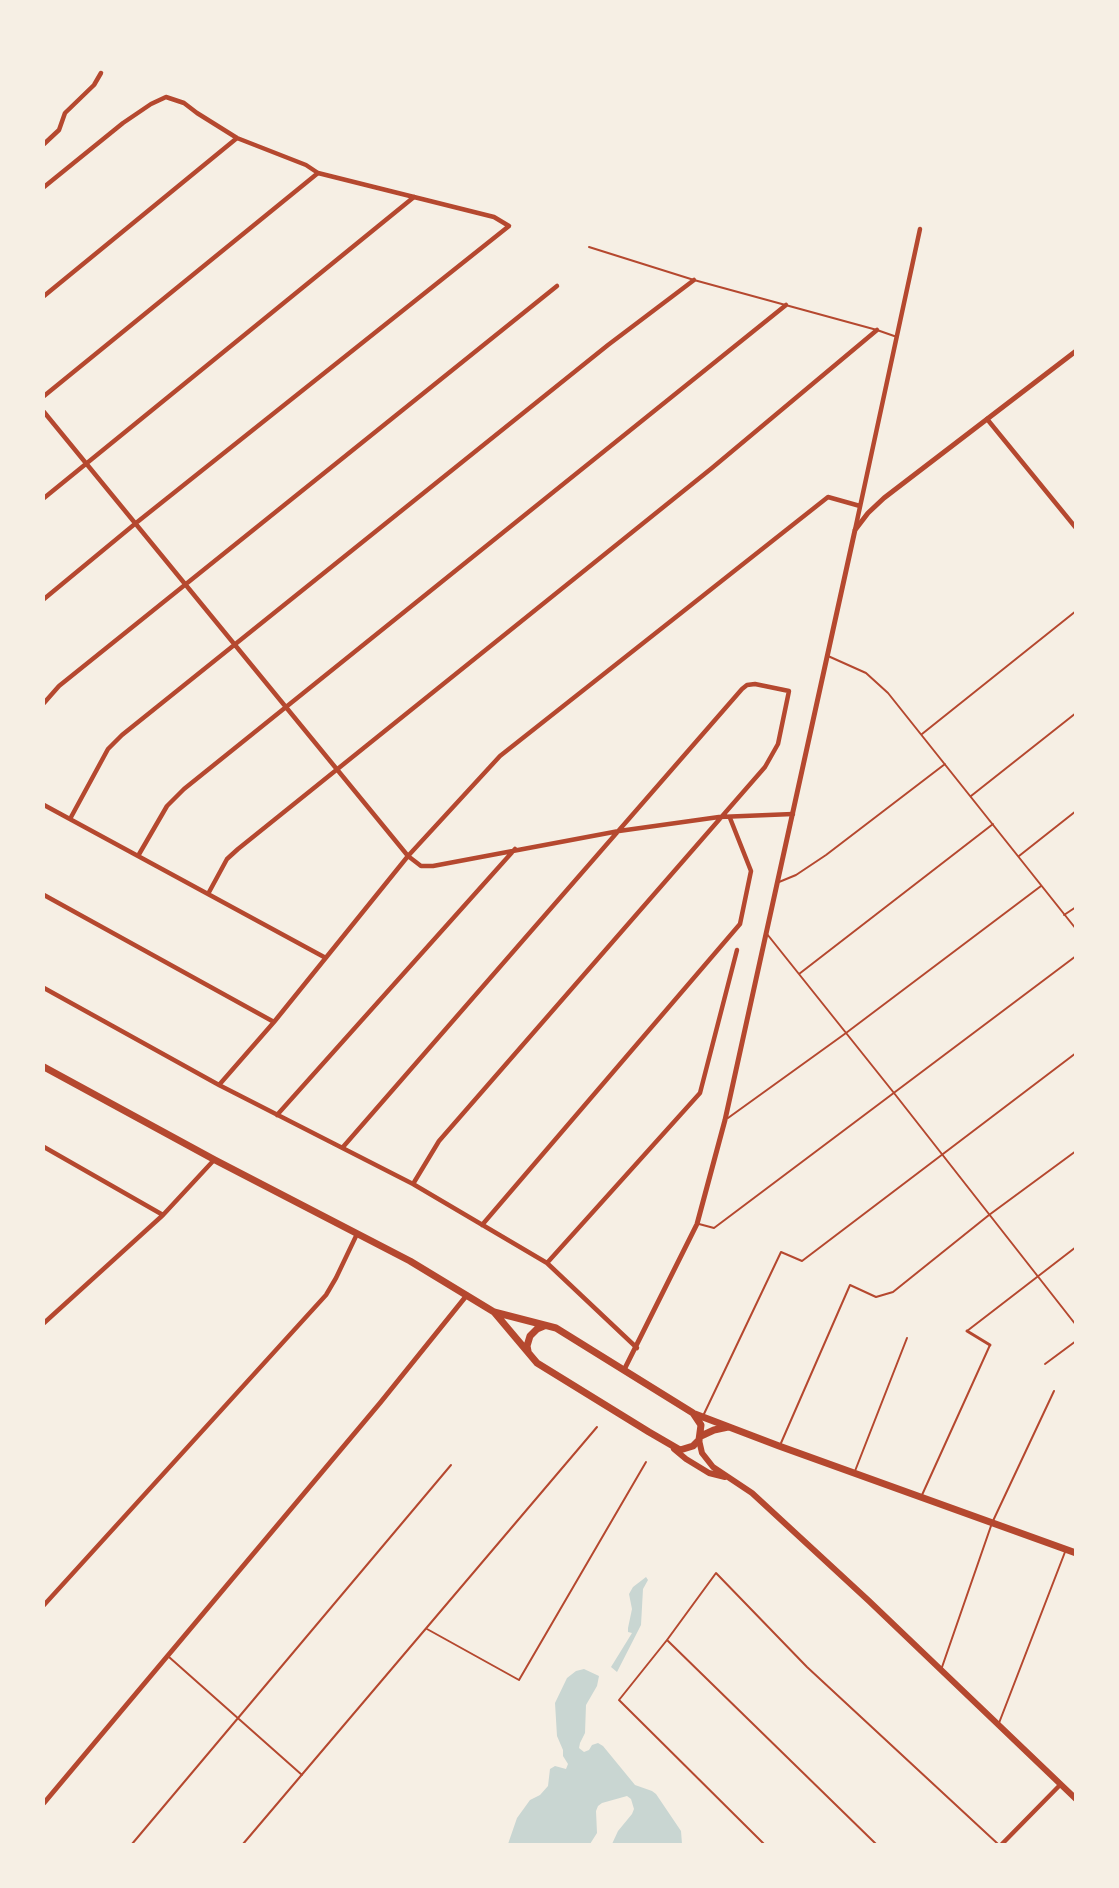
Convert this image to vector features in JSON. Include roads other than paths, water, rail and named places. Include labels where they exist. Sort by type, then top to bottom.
[{"type":"main road","points":[[44,1067],[214,1160],[410,1261],[494,1312],[556,1328],[693,1413],[1076,1553]]},
{"type":"main road","points":[[494,1312],[537,1363],[672,1447],[709,1473],[732,1478]]},
{"type":"main road","points":[[528,1352],[528,1340],[533,1332],[547,1326]]},
{"type":"main road","points":[[693,1413],[701,1425],[700,1438],[706,1460],[752,1493],[1060,1785],[1075,1796]]},
{"type":"main road","points":[[672,1447],[680,1450],[687,1449],[714,1430],[728,1427]]},
{"type":"street","points":[[44,144],[59,130],[65,113],[94,86],[101,73]]},
{"type":"street","points":[[44,187],[123,123],[166,97],[184,103],[237,138],[306,165],[318,173],[494,217],[509,226],[44,599]]},
{"type":"street","points":[[44,296],[237,138]]},
{"type":"street","points":[[44,396],[318,173]]},
{"type":"street","points":[[44,498],[414,197]]},
{"type":"street","points":[[624,1370],[697,1224],[725,1120],[920,229]]},
{"type":"street","points":[[70,819],[108,748],[599,353],[694,280]]},
{"type":"street","points":[[44,703],[59,686],[558,285]]},
{"type":"street","points":[[138,856],[167,806],[184,789],[786,305]]},
{"type":"street","points":[[208,894],[227,859],[337,768],[712,468],[877,330]]},
{"type":"street","points":[[855,530],[884,498],[1076,351]]},
{"type":"street","points":[[44,412],[408,856],[421,866],[433,866],[619,831],[719,817],[793,814]]},
{"type":"street","points":[[987,419],[1076,528]]},
{"type":"street","points":[[219,1085],[274,1022],[324,957],[408,856],[500,756],[828,497],[860,506]]},
{"type":"street","points":[[343,1147],[747,685],[755,684],[789,691],[778,744],[765,767],[719,817],[439,1141],[413,1184]]},
{"type":"street","points":[[44,805],[324,957]]},
{"type":"street","points":[[482,1225],[740,924],[751,871],[730,818]]},
{"type":"street","points":[[277,1115],[515,849]]},
{"type":"street","points":[[44,895],[274,1022]]},
{"type":"street","points":[[547,1263],[700,1093],[737,950]]},
{"type":"street","points":[[44,987],[219,1085],[413,1184],[547,1263],[637,1348]]},
{"type":"street","points":[[44,1147],[163,1215]]},
{"type":"street","points":[[44,1323],[163,1215],[214,1160]]},
{"type":"street","points":[[44,1605],[326,1295],[357,1234]]},
{"type":"street","points":[[44,1803],[380,1403],[467,1295]]},
{"type":"street","points":[[967,1330],[990,1345]]},
{"type":"street","points":[[1000,1845],[1060,1785]]},
{"type":"lane","points":[[589,246],[694,280],[897,337]]},
{"type":"lane","points":[[922,734],[1076,611]]},
{"type":"lane","points":[[828,656],[866,674],[888,693],[1076,929]]},
{"type":"lane","points":[[971,796],[1076,713]]},
{"type":"lane","points":[[778,883],[796,876],[826,855],[945,764]]},
{"type":"lane","points":[[1018,856],[1076,811]]},
{"type":"lane","points":[[799,974],[993,824]]},
{"type":"lane","points":[[725,1120],[846,1033],[1041,886]]},
{"type":"lane","points":[[1064,915],[1076,907]]},
{"type":"lane","points":[[767,934],[1076,1325]]},
{"type":"lane","points":[[697,1224],[714,1228],[1076,956]]},
{"type":"lane","points":[[703,1417],[781,1252],[802,1261],[1076,1053]]},
{"type":"lane","points":[[779,1446],[850,1285],[876,1297],[893,1292],[989,1215],[1076,1151]]},
{"type":"lane","points":[[967,1330],[1076,1247]]},
{"type":"lane","points":[[854,1473],[907,1338]]},
{"type":"lane","points":[[1045,1364],[1076,1341]]},
{"type":"lane","points":[[921,1497],[990,1345]]},
{"type":"lane","points":[[941,1670],[992,1523],[1054,1391]]},
{"type":"lane","points":[[243,1845],[597,1427]]},
{"type":"lane","points":[[426,1628],[519,1680],[646,1462]]},
{"type":"lane","points":[[132,1845],[451,1465]]},
{"type":"lane","points":[[999,1725],[1066,1550]]},
{"type":"lane","points":[[764,1845],[619,1700],[716,1573],[807,1668],[1000,1845]]},
{"type":"lane","points":[[667,1640],[876,1845]]},
{"type":"lane","points":[[167,1655],[302,1775]]}]
